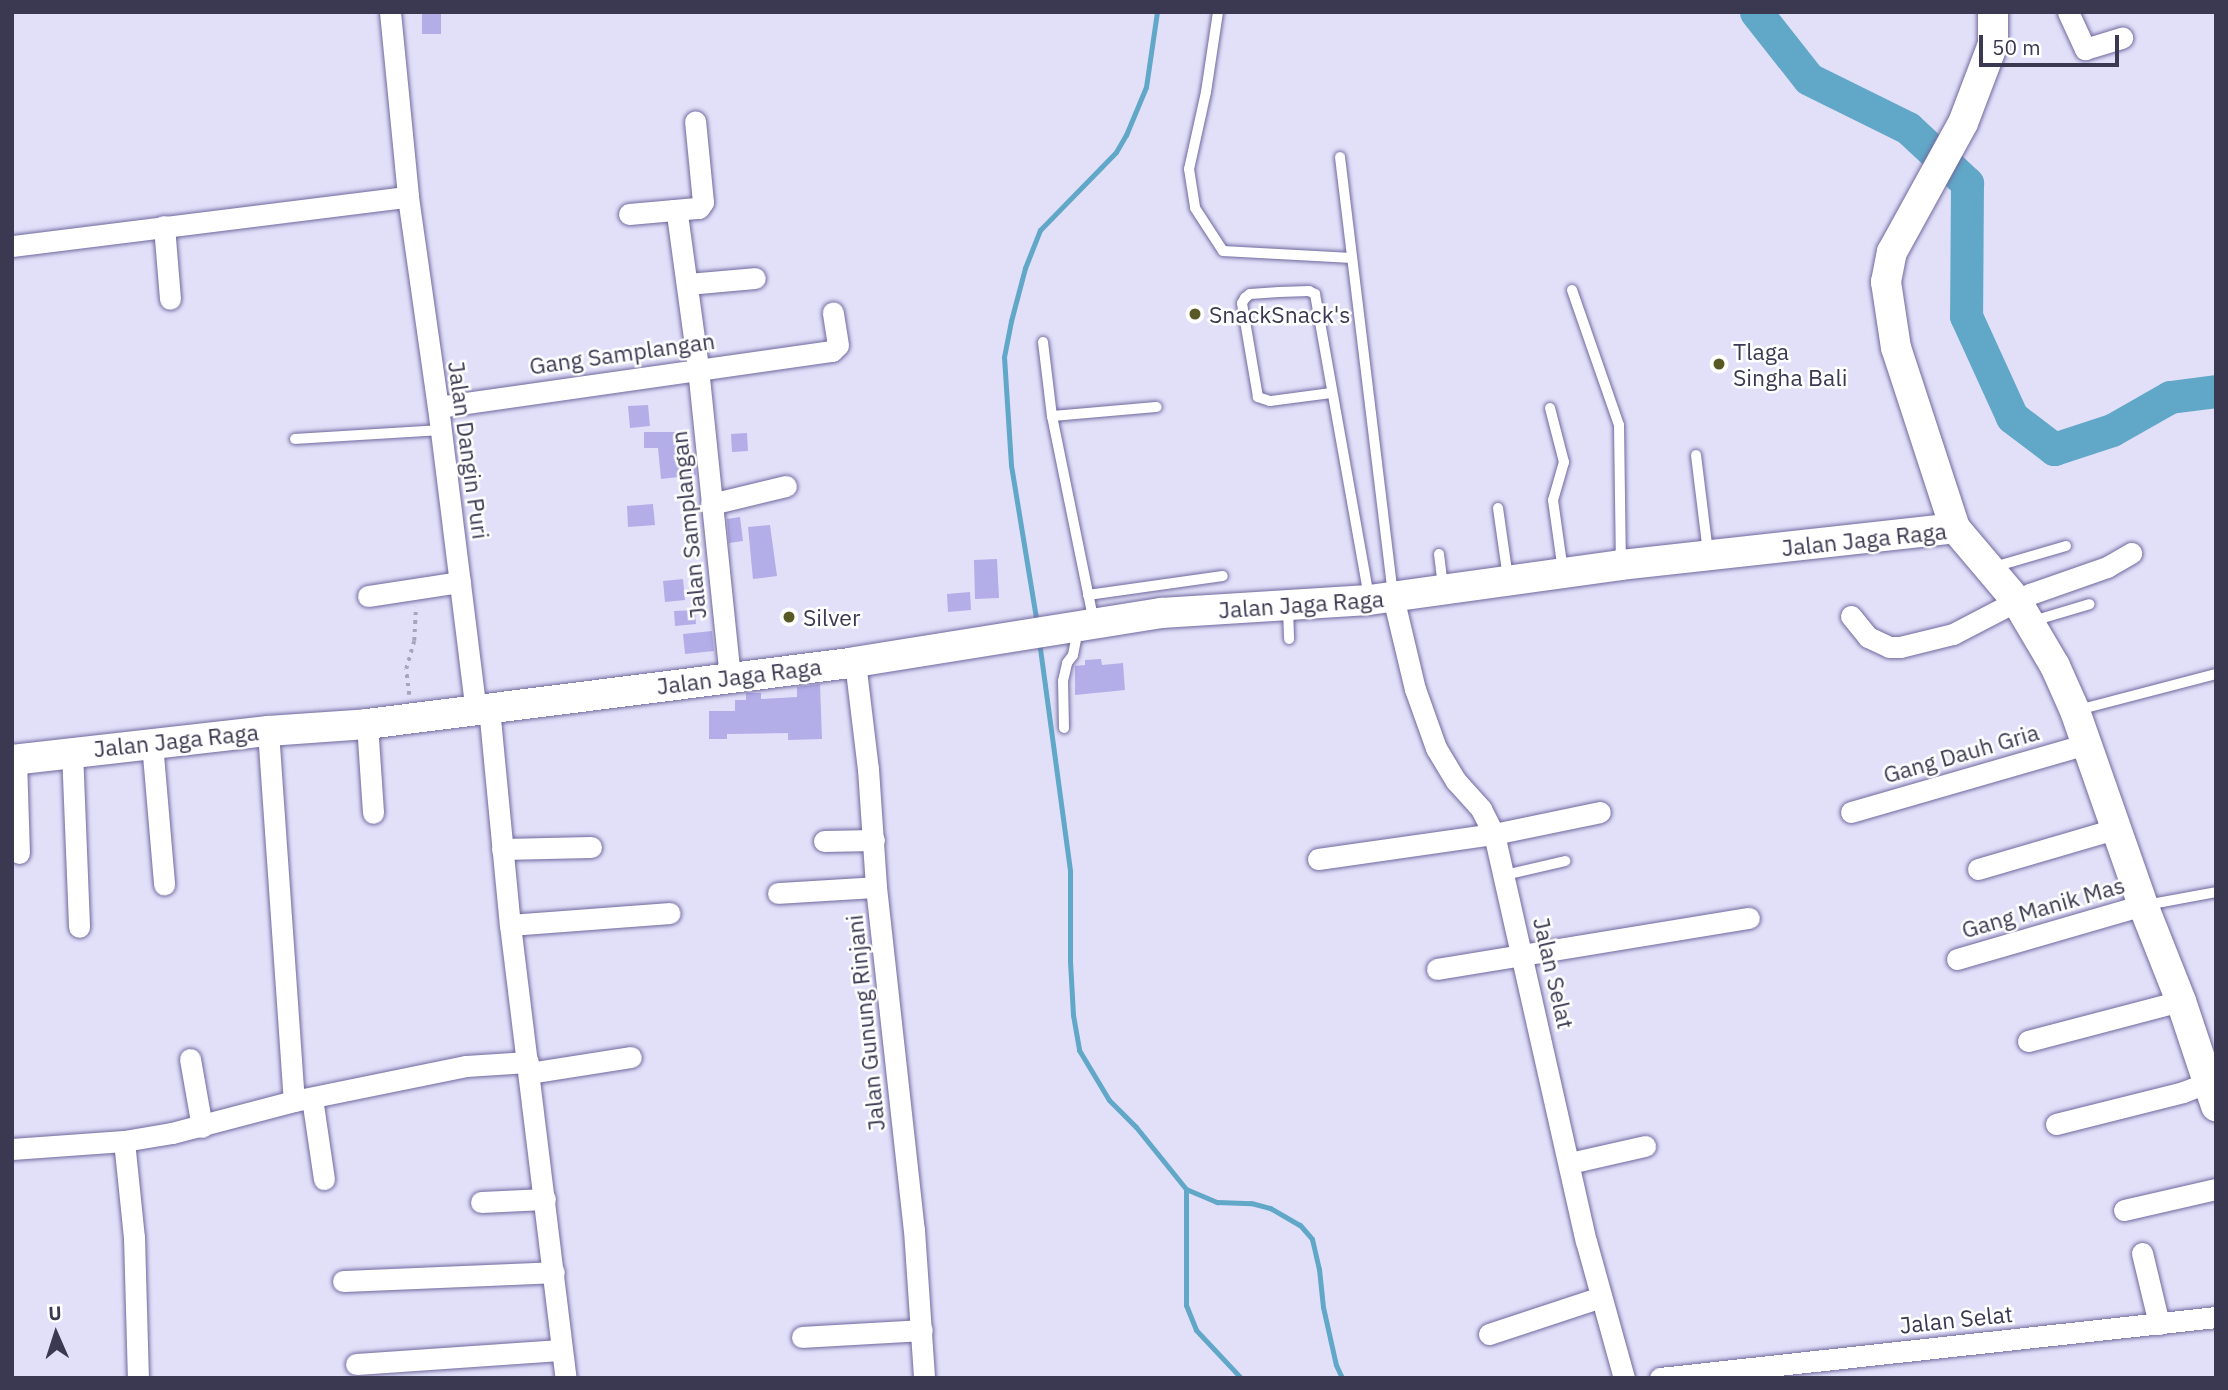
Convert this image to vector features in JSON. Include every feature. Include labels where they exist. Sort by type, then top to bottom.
[{"type":"street","name":"Jalan Dangin Puri","points":[[390,12],[408,197],[460,582],[502,849],[566,1378]]},
{"type":"street","points":[[1955,528],[1896,348],[1886,282],[1892,252],[1962,123],[1993,44],[1993,12]]},
{"type":"street","points":[[2068,12],[2085,49],[2122,38]]},
{"type":"street","points":[[629,214],[699,208],[704,202],[695,121]]},
{"type":"street","points":[[12,246],[408,197]]},
{"type":"street","name":"Jalan Samplangan","points":[[674,209],[698,368],[730,676]]},
{"type":"street","points":[[164,226],[170,299]]},
{"type":"street","points":[[687,284],[755,278]]},
{"type":"street","name":"Gang Samplangan","points":[[438,407],[836,349],[833,312]]},
{"type":"street","points":[[711,504],[786,486]]},
{"type":"street","name":"Jalan Jaga Raga","points":[[14,760],[72,751],[268,731],[367,724],[855,662],[1019,636],[1082,617],[1381,598],[1621,565],[1955,528],[1991,568],[2023,611],[2055,666],[2075,711],[2118,828],[2212,1094]]},
{"type":"street","points":[[1851,616],[1868,637],[1889,647],[1900,647],[1953,634],[2023,611],[2131,553]]},
{"type":"street","points":[[368,596],[460,582]]},
{"type":"street","name":"Jalan Selat","points":[[1381,598],[1436,748],[1456,781],[1481,808],[1494,834],[1601,1297],[1624,1378]]},
{"type":"street","name":"Jalan Gunung Rinjani","points":[[855,662],[874,840],[876,887],[914,1230],[925,1378]]},
{"type":"street","points":[[367,724],[373,813]]},
{"type":"street","points":[[268,731],[303,1100],[324,1179]]},
{"type":"street","points":[[152,743],[164,884]]},
{"type":"street","name":"Gang Dauh Gria","points":[[1851,812],[2087,744]]},
{"type":"street","points":[[72,751],[79,927]]},
{"type":"street","points":[[14,760],[19,853]]},
{"type":"street","points":[[1318,859],[1494,834],[1600,812]]},
{"type":"street","points":[[1978,869],[2118,828]]},
{"type":"street","points":[[824,841],[874,840]]},
{"type":"street","points":[[502,849],[591,847]]},
{"type":"street","points":[[778,892],[876,887]]},
{"type":"street","name":"Gang Manik Mas","points":[[1957,959],[2143,905]]},
{"type":"street","points":[[510,925],[670,913]]},
{"type":"street","points":[[1437,969],[1749,918]]},
{"type":"street","points":[[2028,1041],[2181,1001]]},
{"type":"street","points":[[12,1149],[124,1141],[202,1127],[303,1100],[466,1066],[528,1068],[632,1057]]},
{"type":"street","points":[[190,1059],[202,1127]]},
{"type":"street","points":[[2056,1124],[2183,1092],[2212,1094]]},
{"type":"street","points":[[124,1141],[134,1237],[138,1378]]},
{"type":"street","points":[[1570,1163],[1644,1146]]},
{"type":"street","points":[[2124,1210],[2216,1189]]},
{"type":"street","points":[[481,1202],[545,1199]]},
{"type":"street","points":[[2142,1253],[2159,1324]]},
{"type":"street","points":[[343,1281],[554,1272]]},
{"type":"street","points":[[1489,1334],[1601,1297]]},
{"type":"street","name":"Jalan Selat","points":[[1660,1378],[2216,1317]]},
{"type":"street","points":[[802,1337],[922,1330]]},
{"type":"street","points":[[356,1364],[561,1350]]},
{"type":"lane","points":[[1218,12],[1189,169],[1195,208],[1223,251],[1352,258]]},
{"type":"lane","points":[[1340,157],[1352,258],[1381,598]]},
{"type":"lane","points":[[1572,290],[1619,425],[1621,565]]},
{"type":"lane","points":[[1331,393],[1270,401],[1258,397],[1242,303],[1245,298],[1250,294],[1309,291],[1315,294],[1331,393],[1381,598]]},
{"type":"lane","points":[[1043,342],[1082,617],[1073,655],[1067,663],[1063,681],[1064,728]]},
{"type":"lane","points":[[1052,416],[1157,407]]},
{"type":"lane","points":[[1550,408],[1564,462],[1553,500],[1563,573]]},
{"type":"lane","points":[[296,439],[441,430]]},
{"type":"lane","points":[[1696,455],[1709,556]]},
{"type":"lane","points":[[1498,508],[1508,581]]},
{"type":"lane","points":[[1991,568],[2066,546]]},
{"type":"lane","points":[[1439,554],[1443,589]]},
{"type":"lane","points":[[1082,617],[1223,576]]},
{"type":"lane","points":[[2023,611],[2090,604]]},
{"type":"lane","points":[[1288,605],[1289,639]]},
{"type":"lane","points":[[2075,711],[2216,674]]},
{"type":"lane","points":[[1505,875],[1565,861]]},
{"type":"lane","points":[[2143,905],[2216,892]]},
{"type":"path","points":[[412,718],[406,669],[414,640],[417,590]]},
{"type":"building","points":[[422,12],[441,12],[441,34],[422,34]]},
{"type":"building","points":[[648,405],[650,426],[630,428],[628,406]]},
{"type":"building","points":[[644,432],[676,432],[676,455],[694,454],[696,475],[661,479],[658,448],[644,448]]},
{"type":"building","points":[[747,433],[748,451],[732,452],[731,434]]},
{"type":"building","points":[[653,504],[655,525],[628,527],[627,506]]},
{"type":"building","points":[[740,517],[743,541],[729,543],[727,519]]},
{"type":"building","points":[[770,525],[777,576],[753,579],[748,527]]},
{"type":"building","points":[[997,559],[999,598],[975,599],[974,560]]},
{"type":"building","points":[[683,579],[685,600],[665,602],[663,581]]},
{"type":"building","points":[[970,592],[971,610],[948,612],[947,594]]},
{"type":"building","points":[[695,610],[696,624],[675,626],[674,611]]},
{"type":"building","points":[[712,631],[714,651],[685,654],[683,634]]},
{"type":"building","points":[[1101,659],[1102,665],[1123,663],[1125,690],[1075,695],[1075,666],[1085,665],[1085,660]]},
{"type":"building","points":[[820,684],[822,739],[788,740],[788,733],[727,734],[727,739],[709,739],[709,711],[735,711],[735,700],[746,700],[746,693],[761,693],[761,699],[797,697],[797,687]]},
{"type":"waterway","points":[[1037,624],[1011,465],[1004,357],[1011,321],[1025,268],[1040,230],[1116,152],[1126,135],[1146,87],[1157,12]]},
{"type":"waterway","points":[[1756,12],[1809,79],[1908,128],[1967,183],[1966,316],[2012,417],[2054,449],[2112,430],[2170,397],[2216,391]]},
{"type":"waterway","points":[[1039,641],[1070,871],[1070,961],[1073,1015],[1079,1050],[1109,1100],[1136,1127],[1186,1189],[1217,1202],[1251,1203],[1270,1208],[1300,1225],[1312,1239],[1319,1269],[1323,1307],[1336,1365],[1342,1378]]},
{"type":"waterway","points":[[1186,1189],[1186,1305],[1196,1330],[1241,1378]]},
{"type":"place","name":"SnackSnack's","points":[[1195,314]]},
{"type":"place","name":"Tlaga Singha Bali","points":[[1719,364]]},
{"type":"place","name":"Silver","points":[[789,617]]}]
